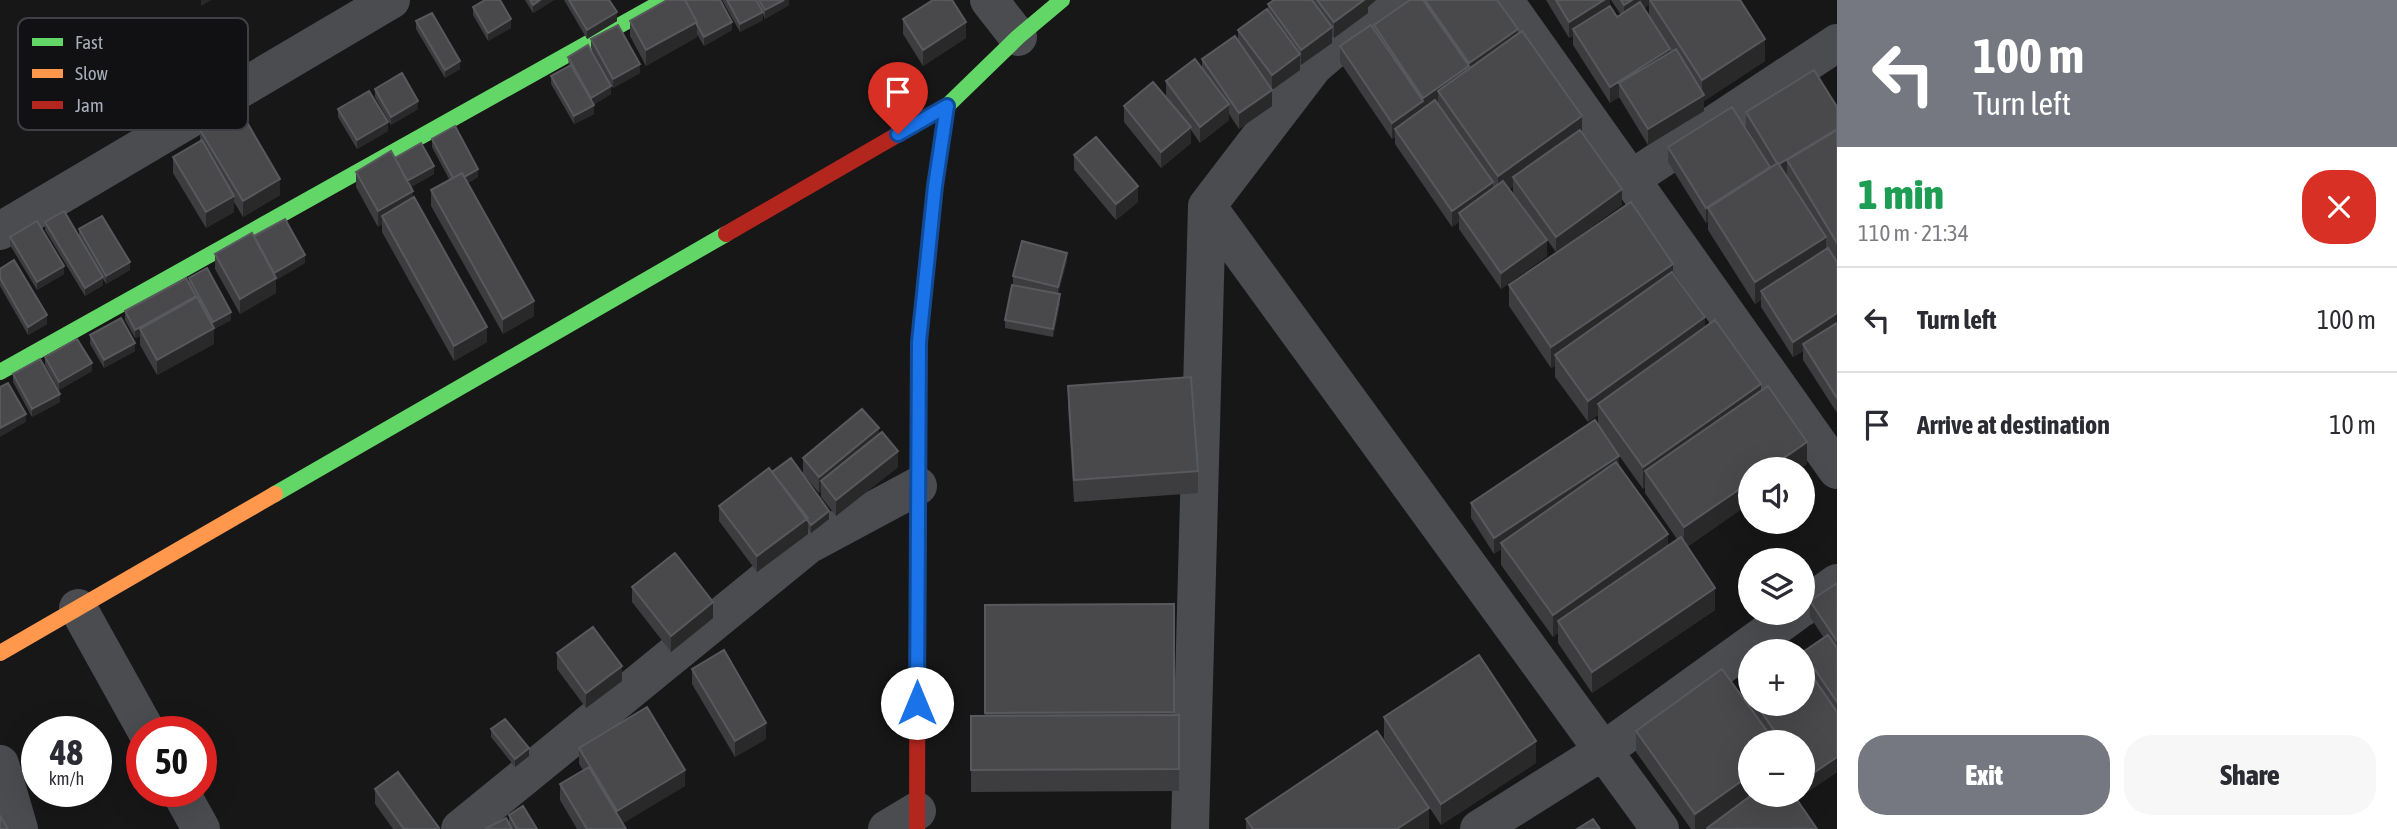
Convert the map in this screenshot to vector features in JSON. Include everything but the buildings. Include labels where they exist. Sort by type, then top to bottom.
[{"type":"street","points":[[248,84],[391,0]]},
{"type":"street","points":[[0,372],[666,0]]},
{"type":"street","points":[[989,0],[1018,37]]},
{"type":"street","points":[[0,653],[947,106],[1018,37],[1062,0]]},
{"type":"street","points":[[1190,829],[1207,206],[1314,66],[1391,0]]},
{"type":"street","points":[[1504,0],[1837,470]]},
{"type":"street","points":[[1631,179],[1815,78],[1837,43]]},
{"type":"street","points":[[907,823],[918,486],[919,342],[935,186],[947,106]]},
{"type":"street","points":[[0,231],[171,130]]},
{"type":"street","points":[[1207,206],[1660,829]]},
{"type":"street","points":[[460,829],[808,545],[918,486]]},
{"type":"street","points":[[1815,599],[1837,583]]},
{"type":"street","points":[[78,608],[138,716]]},
{"type":"street","points":[[1479,829],[1603,751],[1778,625]]},
{"type":"street","points":[[0,764],[19,829]]},
{"type":"street","points":[[189,807],[201,829]]},
{"type":"traffic: fast","points":[[0,372],[665,0]]},
{"type":"traffic: fast","points":[[918,490],[919,342],[935,185],[947,106],[1018,37],[1062,0]]},
{"type":"traffic: fast","points":[[275,494],[726,234]]},
{"type":"traffic: slow","points":[[0,653],[275,494]]},
{"type":"traffic: jam","points":[[726,234],[947,106]]},
{"type":"traffic: jam","points":[[917,829],[918,490]]},
{"type":"route","points":[[898,134],[947,106],[935,186],[919,342],[917,703]]}]
